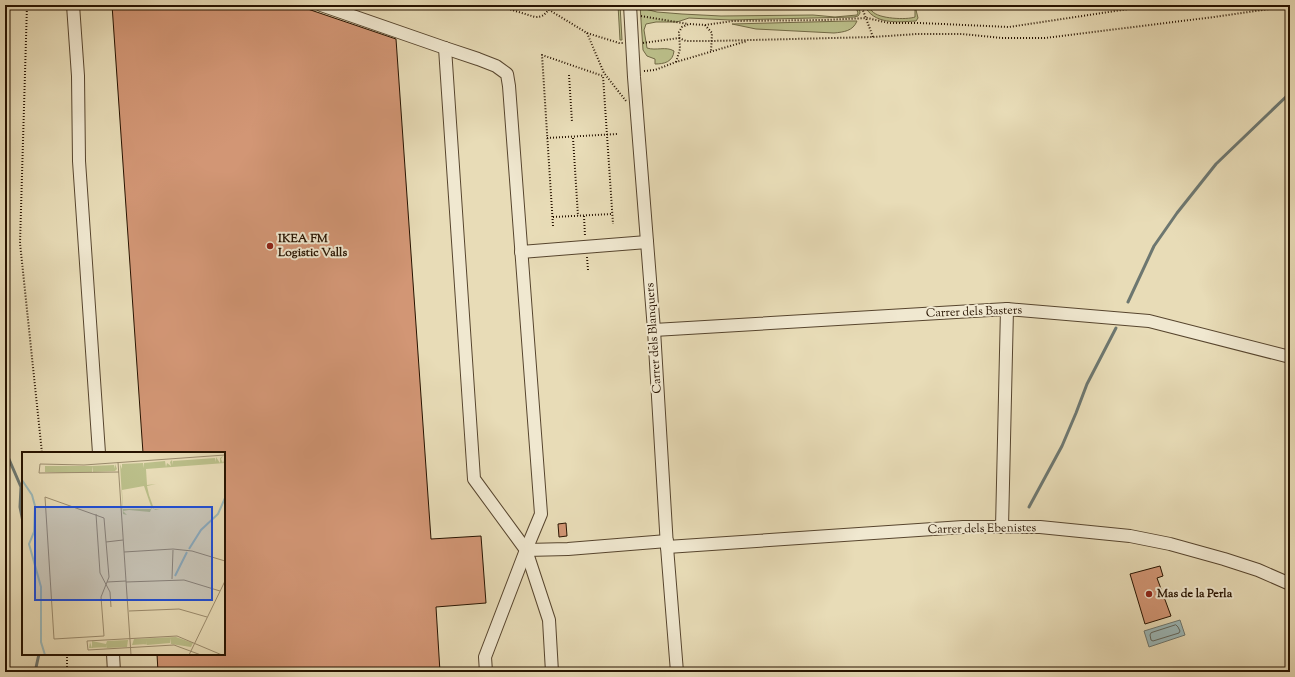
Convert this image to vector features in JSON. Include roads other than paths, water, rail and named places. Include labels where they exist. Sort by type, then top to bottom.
[{"type":"street","points":[[73,5],[78,76],[79,161],[99,452]]},
{"type":"street","points":[[321,5],[478,58],[496,66],[507,74],[541,514],[485,657],[486,672]]},
{"type":"street","name":"Carrer dels Blanquers","points":[[630,5],[677,672]]},
{"type":"street","points":[[445,48],[474,479],[526,550],[549,620],[552,672]]},
{"type":"street","points":[[521,252],[647,242]]},
{"type":"street","points":[[1002,526],[1008,309]]},
{"type":"street","name":"Carrer dels Basters","points":[[654,330],[1008,309],[1149,321],[1290,357]]},
{"type":"street","name":"Carrer dels Ebenistes","points":[[526,550],[667,544],[963,527],[1040,527],[1130,536],[1170,544],[1245,566],[1290,584]]},
{"type":"street","points":[[113,655],[114,672]]},
{"type":"water","points":[[1180,620],[1185,635],[1149,647],[1144,631]]},
{"type":"waterway","points":[[1128,302],[1154,246],[1177,213],[1216,164],[1290,93]]},
{"type":"waterway","points":[[1029,507],[1062,446],[1087,384],[1116,328]]},
{"type":"waterway","points":[[5,450],[21,487],[20,507],[22,517]]},
{"type":"waterway","points":[[35,672],[39,655]]},
{"type":"place","name":"IKEA FM Logistic Valls","points":[[270,246]]},
{"type":"place","name":"Mas de la Perla","points":[[1149,594]]}]
